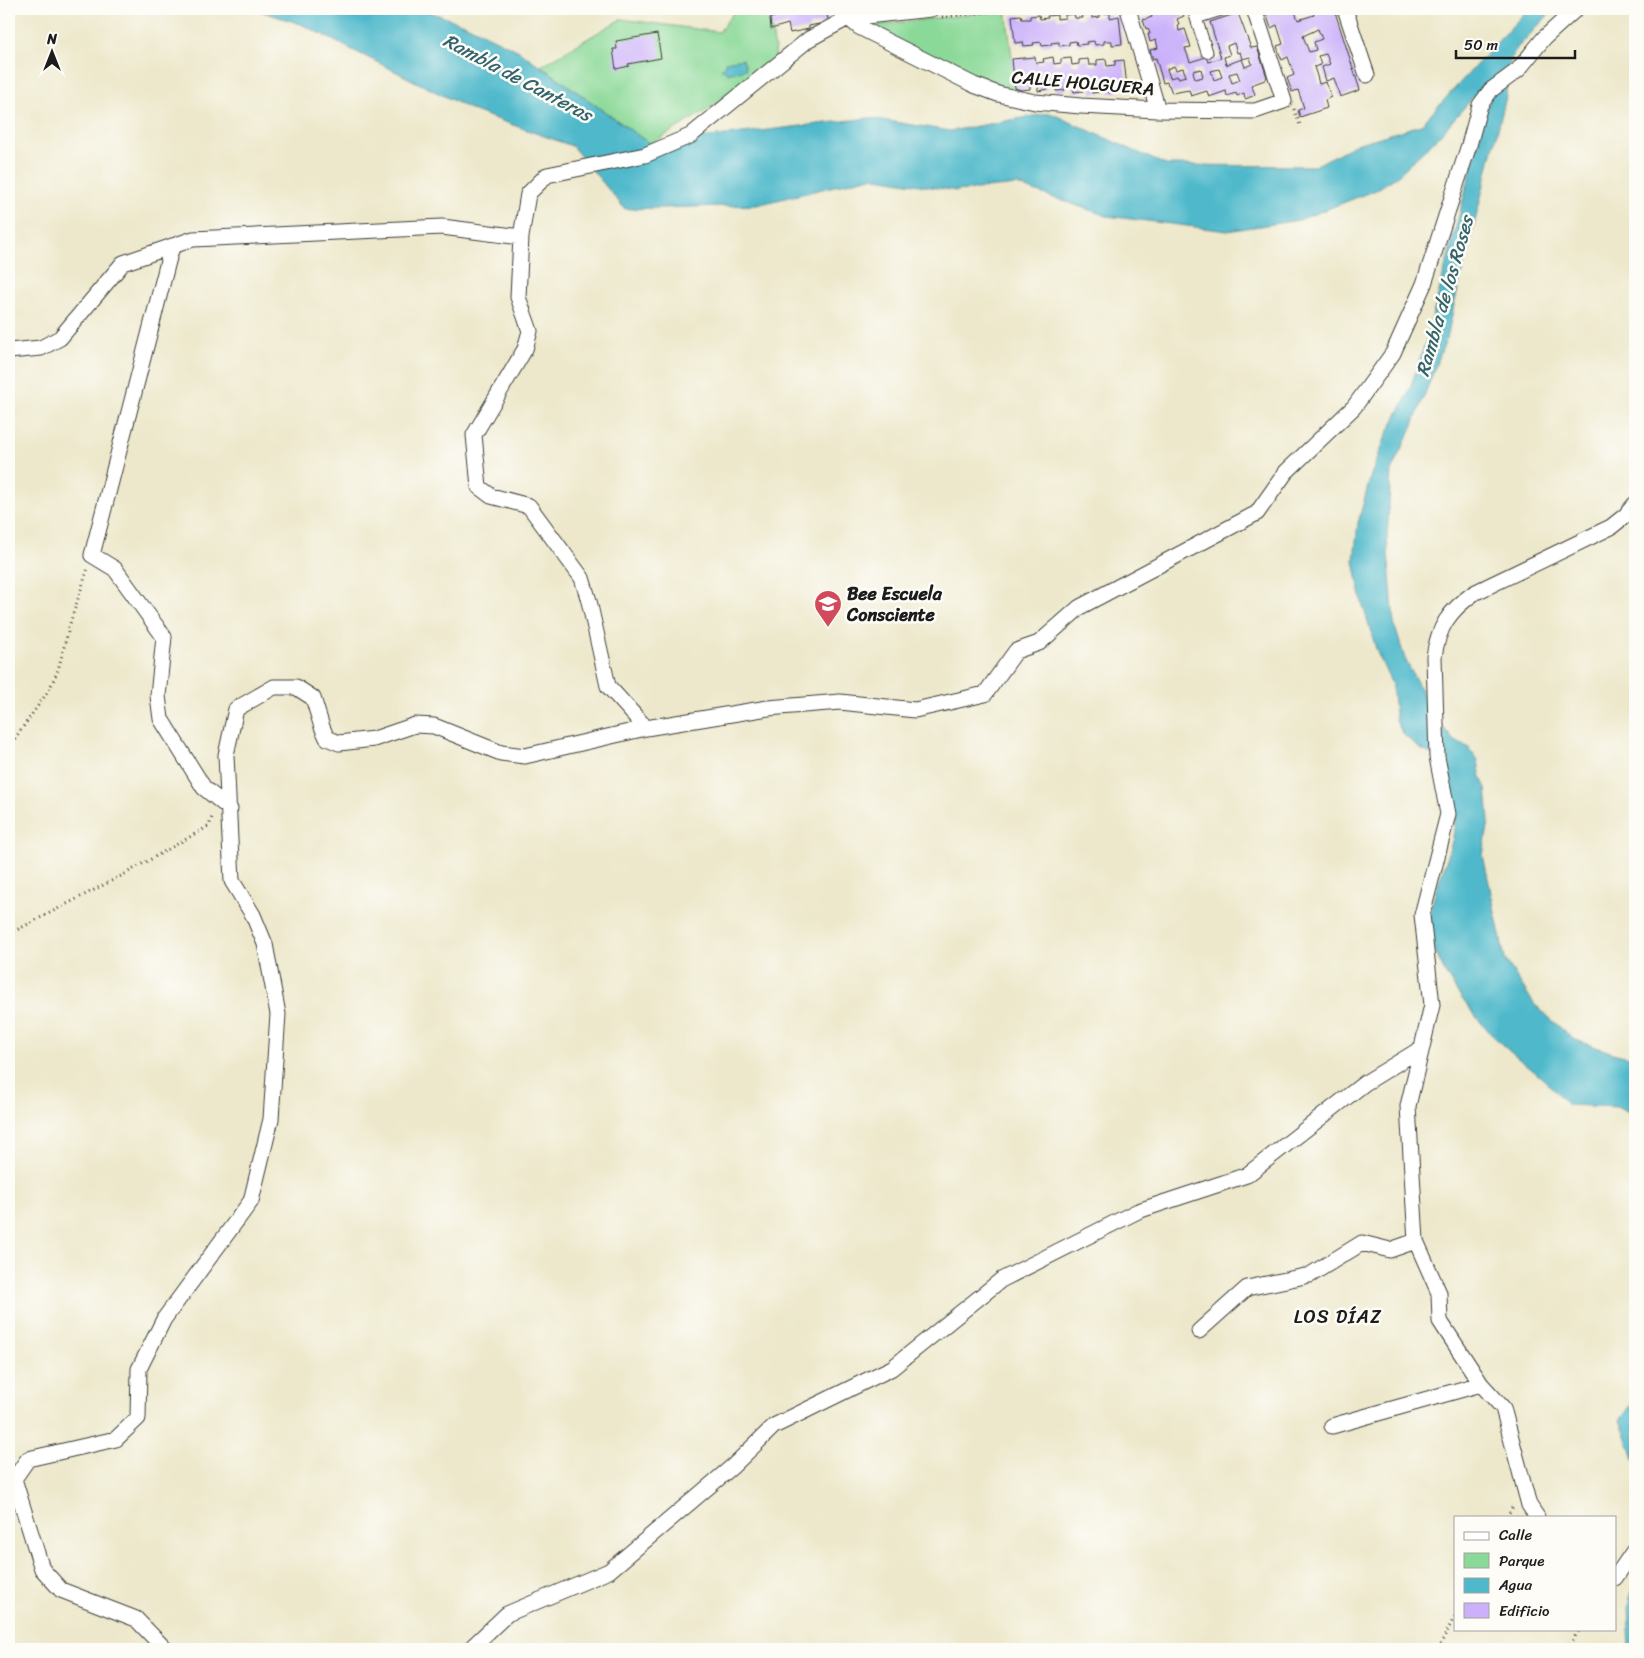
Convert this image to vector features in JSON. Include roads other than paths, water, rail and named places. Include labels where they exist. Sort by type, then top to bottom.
[{"type":"street","points":[[646,728],[608,686],[582,578],[529,506],[491,496],[479,487],[474,435],[525,349],[530,331],[518,297],[521,237],[528,194],[547,175],[645,155],[690,136],[772,68],[844,13],[921,9]]},
{"type":"street","points":[[1128,9],[1158,110]]},
{"type":"street","points":[[1207,52],[1195,13],[1224,9]]},
{"type":"street","name":"CALLE HOLGUERA","points":[[844,13],[859,27],[974,85],[998,94],[1035,102],[1081,106],[1158,110],[1256,111],[1284,101],[1254,9]]},
{"type":"street","points":[[1345,9],[1367,75]]},
{"type":"street","points":[[165,1649],[136,1619],[61,1590],[42,1569],[14,1478],[28,1459],[116,1439],[138,1418],[139,1369],[164,1319],[251,1201],[271,1120],[278,1014],[265,944],[253,915],[232,881],[226,755],[236,708],[274,687],[296,687],[313,698],[322,727],[328,738],[339,743],[374,740],[415,725],[434,726],[501,754],[525,756],[646,728],[768,708],[840,702],[915,710],[985,694],[1016,651],[1039,643],[1080,607],[1257,513],[1286,472],[1354,407],[1394,353],[1424,284],[1480,105],[1491,90],[1518,70],[1544,38],[1576,9]]},
{"type":"street","points":[[9,351],[40,348],[60,338],[123,263],[193,239],[442,227],[521,237]]},
{"type":"street","points":[[172,246],[92,555],[115,569],[164,637],[158,696],[161,719],[204,788],[230,809]]},
{"type":"street","points":[[1536,1516],[1529,1505],[1503,1408],[1480,1384],[1440,1321],[1439,1293],[1416,1241],[1408,1106],[1432,1006],[1422,915],[1448,814],[1437,757],[1434,658],[1436,641],[1442,626],[1455,608],[1474,593],[1611,527],[1626,515],[1635,504]]},
{"type":"street","points":[[470,1649],[507,1614],[609,1571],[733,1466],[774,1426],[892,1368],[1001,1280],[1138,1211],[1247,1175],[1366,1084],[1422,1048]]},
{"type":"street","points":[[1200,1331],[1247,1288],[1310,1275],[1362,1243],[1390,1250],[1416,1241]]},
{"type":"street","points":[[1332,1426],[1480,1384]]},
{"type":"street","points":[[1616,1577],[1635,1549]]},
{"type":"water","points":[[253,9],[421,9],[464,24],[519,51],[650,144],[869,118],[950,131],[1050,113],[1166,165],[1315,166],[1356,144],[1421,125],[1528,9],[1554,9],[1517,48],[1511,59],[1506,97],[1448,334],[1413,425],[1391,471],[1387,539],[1394,624],[1405,659],[1435,717],[1453,740],[1468,747],[1478,761],[1481,778],[1486,788],[1489,821],[1483,855],[1505,959],[1534,1004],[1573,1039],[1616,1054],[1635,1058],[1635,1115],[1619,1107],[1568,1105],[1542,1078],[1507,1049],[1481,1022],[1467,1006],[1444,969],[1435,951],[1430,932],[1430,915],[1453,837],[1455,824],[1453,805],[1437,757],[1419,748],[1404,735],[1396,721],[1392,685],[1377,652],[1362,602],[1354,561],[1358,523],[1371,475],[1386,436],[1408,394],[1426,341],[1490,98],[1490,84],[1486,83],[1437,138],[1396,177],[1376,190],[1299,220],[1227,231],[1107,216],[1017,185],[956,191],[871,177],[757,205],[625,209],[572,146],[474,111],[301,24]]},
{"type":"water","points":[[743,59],[746,69],[728,74],[727,71],[722,70],[725,62]]},
{"type":"water","points":[[1635,1400],[1635,1461],[1620,1420]]},
{"type":"water","points":[[1635,1582],[1635,1649],[1630,1649],[1628,1605]]},
{"type":"place","name":"Bee Escuela Consciente","points":[[828,628]]},
{"type":"district","name":"LOS DÍAZ","points":[[1338,1316]]},
{"type":"water label","name":"Rambla de Canteras","points":[[518,77]]},
{"type":"water label","name":"Rambla de los Roses","points":[[1444,296]]}]
